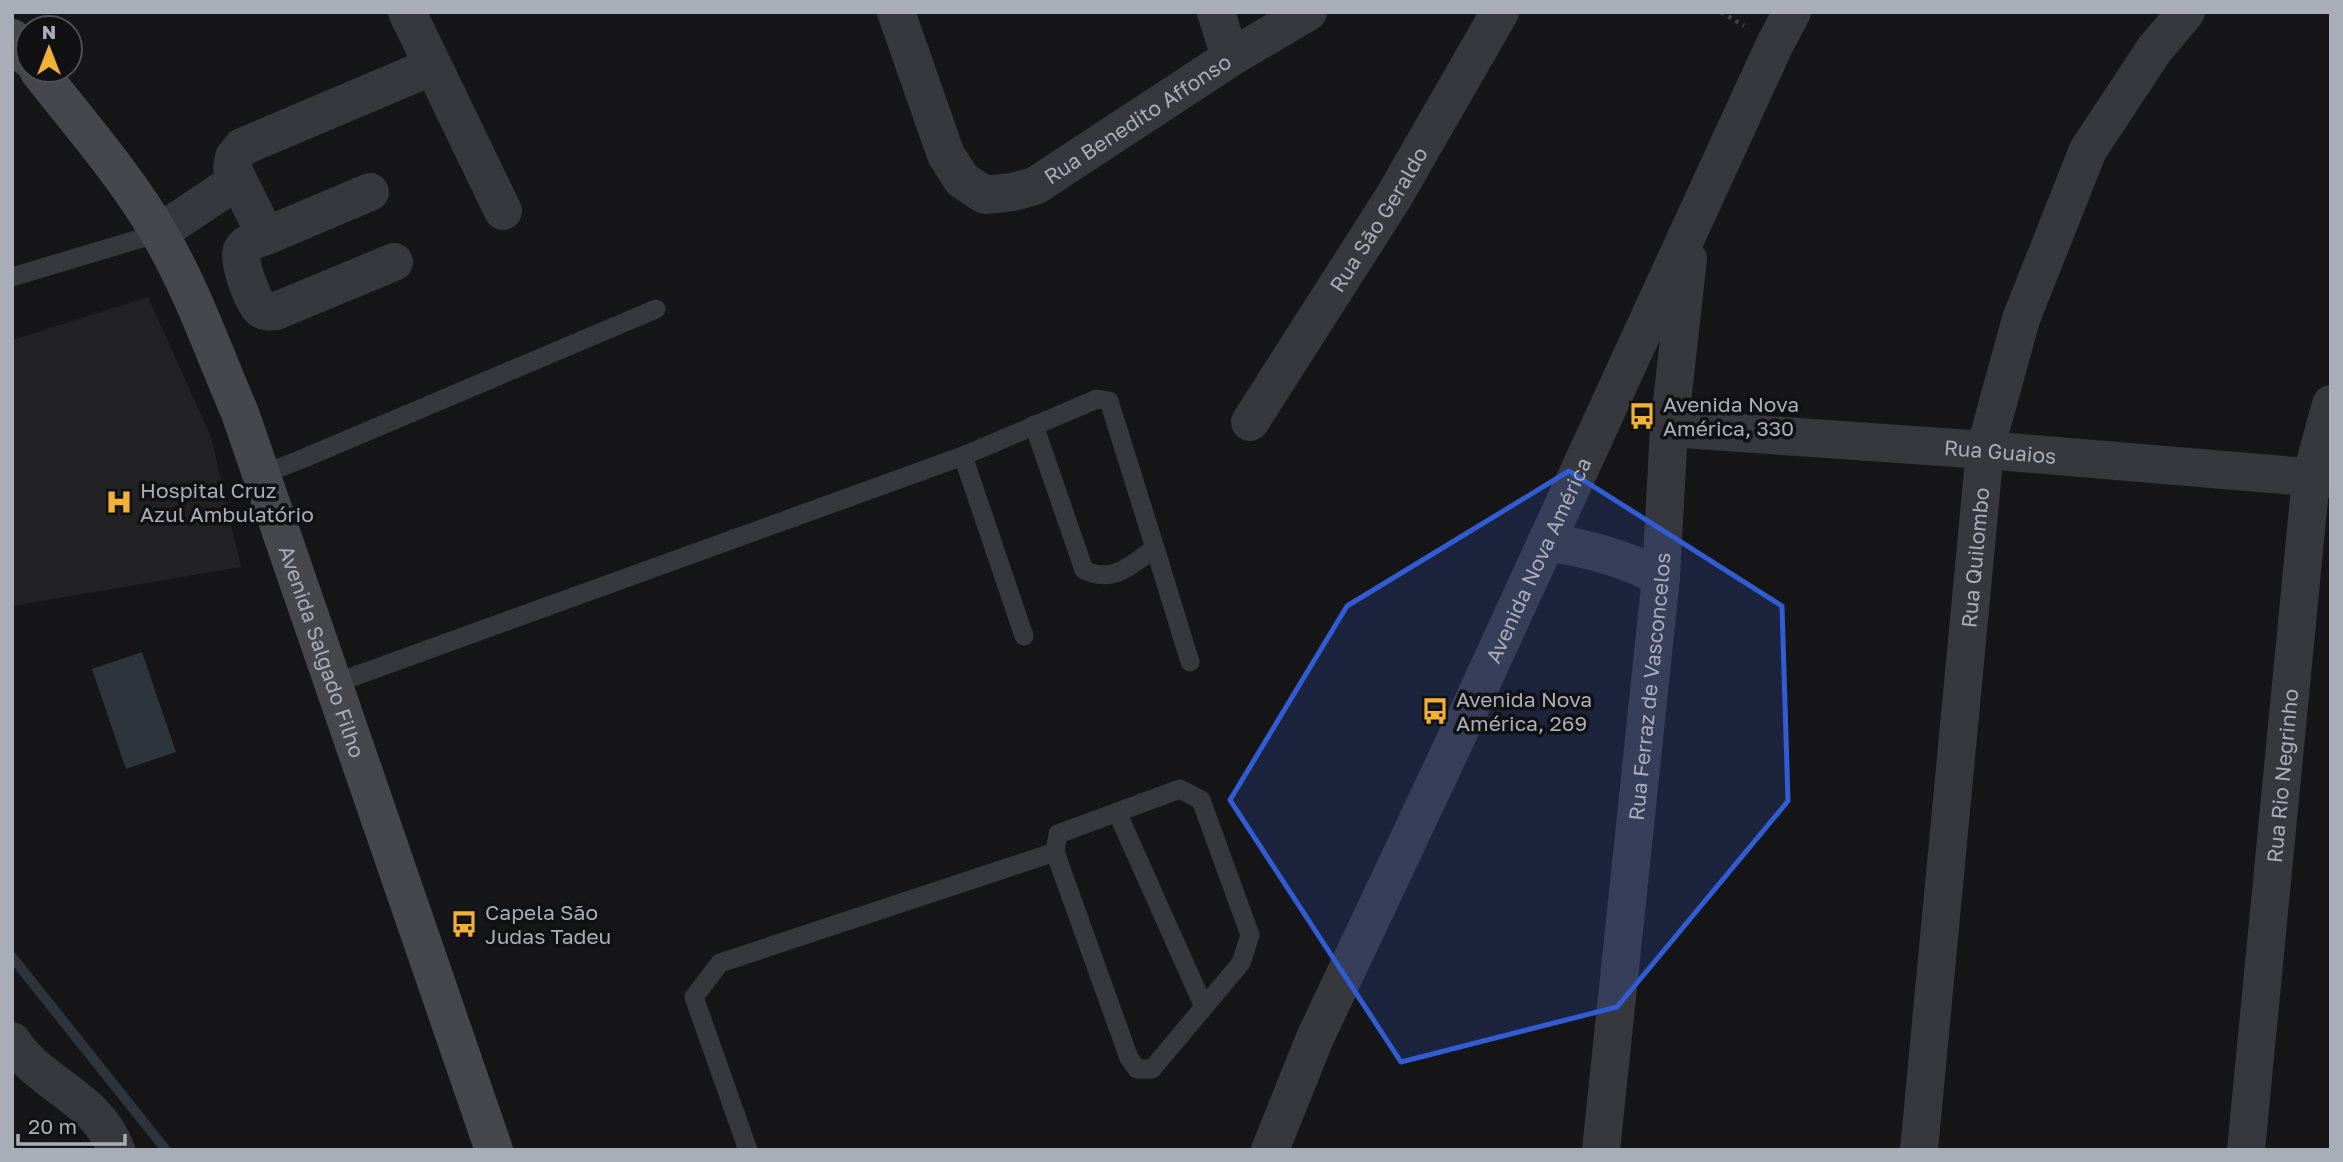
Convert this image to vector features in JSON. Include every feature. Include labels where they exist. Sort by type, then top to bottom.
[{"type":"main road","name":"Avenida Salgado Filho","points":[[49,84],[106,156],[159,233],[240,413],[494,1150]]},
{"type":"street","points":[[407,12],[503,211]]},
{"type":"street","name":"Rua Benedito Affonso","points":[[896,12],[946,155],[962,180],[985,195],[1035,186],[1230,58],[1308,12]]},
{"type":"street","points":[[1216,12],[1230,58]]},
{"type":"street","name":"Rua São Geraldo","points":[[1250,422],[1394,198],[1500,12]]},
{"type":"street","name":"Avenida Nova América","points":[[1270,1150],[1315,1038],[1461,729],[1792,12]]},
{"type":"street","name":"Rua Quilombo","points":[[1919,1150],[1985,450],[2021,319],[2088,150],[2154,50],[2186,12]]},
{"type":"street","points":[[266,236],[232,168],[234,156],[242,147],[433,66]]},
{"type":"street","points":[[159,233],[238,180]]},
{"type":"street","points":[[370,192],[245,244],[240,252],[240,263],[259,307],[267,312],[276,311],[394,262]]},
{"type":"street","name":"Rua Ferraz de Vasconcelos","points":[[1601,1150],[1661,578],[1669,428],[1692,225]]},
{"type":"street","name":"Rua Rio Negrinho","points":[[2246,1150],[2331,404]]},
{"type":"street","name":"Rua Guaios","points":[[1669,428],[1985,450],[2321,478]]},
{"type":"street","points":[[1546,542],[1606,554],[1635,564],[1661,578]]},
{"type":"street","points":[[12,1041],[31,1066],[97,1115],[116,1150]]},
{"type":"lane","points":[[12,277],[159,233]]},
{"type":"lane","points":[[261,475],[656,309]]},
{"type":"lane","points":[[333,684],[963,456],[1097,399],[1109,401],[1190,662]]},
{"type":"lane","points":[[1034,425],[1084,570],[1098,576],[1120,573],[1155,548]]},
{"type":"lane","points":[[963,456],[1024,636]]},
{"type":"lane","points":[[1180,789],[1202,800],[1250,935],[1241,963],[1152,1069],[1137,1069],[1129,1058],[1055,852],[1058,834],[1180,789]]},
{"type":"lane","points":[[1117,812],[1204,1007]]},
{"type":"lane","points":[[747,1150],[694,997],[720,963],[1055,852]]},
{"type":"highlighted area","points":[[1569,471],[1782,606],[1788,801],[1617,1007],[1401,1062],[1230,800],[1347,606]]},
{"type":"shaded area","name":"Hospital Cruz Azul Ambulatório","points":[[148,297],[211,437],[241,567],[12,606],[12,340]]},
{"type":"shaded area","points":[[142,652],[176,752],[126,769],[92,669]]},
{"type":"waterway","points":[[12,957],[166,1150]]},
{"type":"place","name":"Avenida Nova América, 330","points":[[1642,416]]},
{"type":"place","name":"Hospital Cruz Azul Ambulatório","points":[[119,502]]},
{"type":"place","name":"Avenida Nova América, 269","points":[[1435,711]]},
{"type":"place","name":"Capela São Judas Tadeu","points":[[464,924]]}]
